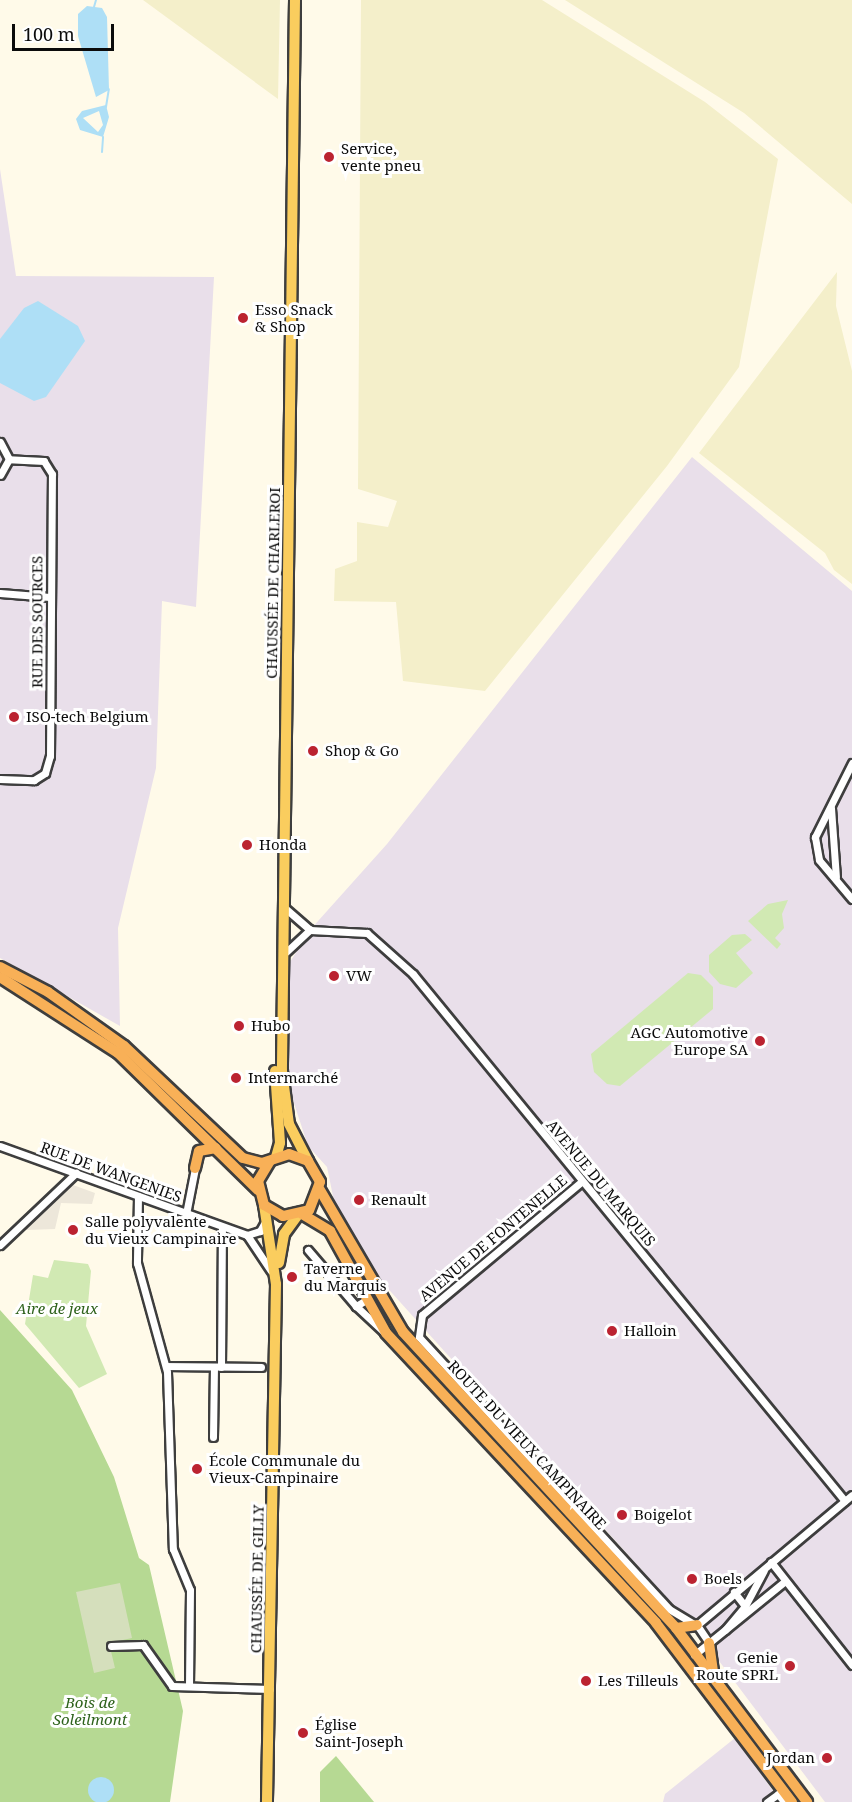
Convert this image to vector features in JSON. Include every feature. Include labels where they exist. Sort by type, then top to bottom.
[{"type":"highway","points":[[0,967],[48,992],[124,1046],[243,1158],[253,1164],[296,1155],[308,1161],[320,1190],[300,1215],[283,1216],[264,1205],[258,1190],[101,1040],[0,976]]},
{"type":"highway","points":[[195,1168],[199,1151],[216,1148]]},
{"type":"highway","points":[[258,1190],[260,1173],[273,1159]]},
{"type":"highway","name":"ROUTE DU VIEUX CAMPINAIRE","points":[[320,1190],[402,1332],[676,1628],[807,1802]]},
{"type":"highway","name":"ROUTE DU VIEUX CAMPINAIRE","points":[[300,1215],[330,1231],[361,1303],[687,1660],[752,1748]]},
{"type":"highway","points":[[676,1628],[697,1624]]},
{"type":"highway","points":[[709,1643],[714,1676]]},
{"type":"highway","points":[[752,1748],[753,1760],[781,1798]]},
{"type":"highway","points":[[752,1748],[792,1802]]},
{"type":"main road","name":"CHAUSSÉE DE CHARLEROI","points":[[273,1159],[280,1143],[275,1094],[282,785],[288,0]]},
{"type":"main road","name":"CHAUSSÉE DE CHARLEROI","points":[[286,407],[295,0]]},
{"type":"main road","name":"CHAUSSÉE DE CHARLEROI","points":[[281,849],[284,905],[284,1101],[297,1144],[308,1161]]},
{"type":"main road","name":"CHAUSSÉE DE GILLY","points":[[264,1205],[276,1284]]},
{"type":"main road","name":"CHAUSSÉE DE GILLY","points":[[267,1802],[276,1284],[284,1234],[300,1215]]},
{"type":"street","points":[[0,442],[9,459],[0,475]]},
{"type":"street","name":"RUE DES SOURCES","points":[[0,779],[34,780],[45,773],[50,756],[52,474],[44,461],[9,459]]},
{"type":"street","points":[[0,593],[50,597]]},
{"type":"street","points":[[852,763],[815,837],[819,860],[852,899]]},
{"type":"street","points":[[831,805],[836,880]]},
{"type":"street","points":[[284,905],[291,918],[310,930],[295,938],[284,959]]},
{"type":"street","name":"AVENUE DU MARQUIS","points":[[310,930],[376,938],[413,974],[581,1182],[845,1501]]},
{"type":"street","name":"RUE DE WANGENIES","points":[[0,1146],[247,1235]]},
{"type":"street","points":[[186,1214],[195,1168]]},
{"type":"street","points":[[0,1245],[76,1173]]},
{"type":"street","name":"AVENUE DE FONTENELLE","points":[[581,1182],[422,1315],[418,1337],[669,1609],[697,1624]]},
{"type":"street","points":[[138,1196],[137,1263],[166,1366],[173,1548],[190,1590],[189,1686]]},
{"type":"street","points":[[264,1205],[265,1225],[247,1235],[274,1272]]},
{"type":"street","points":[[213,1437],[218,1367],[222,1227]]},
{"type":"street","name":"ROUTE DU VIEUX CAMPINAIRE","points":[[308,1250],[361,1303]]},
{"type":"street","points":[[166,1366],[261,1367]]},
{"type":"street","points":[[709,1643],[697,1624],[852,1495]]},
{"type":"street","points":[[771,1562],[852,1665]]},
{"type":"street","points":[[724,1632],[745,1606],[771,1562]]},
{"type":"street","points":[[687,1660],[785,1581]]},
{"type":"street","points":[[734,1592],[745,1606]]},
{"type":"street","points":[[111,1646],[143,1645],[172,1686],[270,1689]]},
{"type":"street","points":[[767,1802],[781,1798]]},
{"type":"shaded area","points":[[143,0],[280,0],[278,99]]},
{"type":"shaded area","points":[[361,0],[542,0],[705,102],[778,159],[739,367],[667,466],[485,691],[403,681],[396,602],[334,601],[335,569],[357,561],[357,522],[388,527],[397,501],[358,489]]},
{"type":"shaded area","points":[[565,0],[852,0],[852,204],[744,113]]},
{"type":"shaded area","points":[[0,169],[16,276],[214,277],[196,607],[162,601],[156,768],[118,928],[120,1026],[0,958]]},
{"type":"shaded area","points":[[837,272],[836,306],[852,371],[852,584],[834,570],[825,553],[699,453]]},
{"type":"shaded area","points":[[692,457],[852,591],[852,1802],[825,1802],[695,1629],[382,1282],[334,1201],[327,1167],[308,1146],[289,1088],[290,962],[310,930],[387,844]]},
{"type":"shaded area","points":[[73,1185],[95,1193],[92,1204],[61,1203],[55,1229],[25,1230]]},
{"type":"shaded area","points":[[735,1738],[781,1802],[663,1802],[665,1794]]},
{"type":"green space","points":[[788,900],[782,914],[784,928],[775,938],[781,944],[777,949],[748,921],[768,904]]},
{"type":"green space","points":[[745,934],[752,940],[736,953],[753,973],[736,988],[720,984],[709,972],[709,955],[732,935]]},
{"type":"green space","points":[[688,973],[701,975],[713,987],[713,1009],[620,1086],[607,1084],[594,1072],[591,1054]]},
{"type":"green space","name":"Aire de jeux","points":[[54,1260],[88,1264],[91,1271],[86,1326],[107,1374],[79,1388],[25,1324],[33,1275],[48,1278]]},
{"type":"green space","name":"Bois de Soleilmont","points":[[0,1310],[72,1390],[114,1477],[139,1558],[149,1565],[183,1711],[170,1802],[0,1802]]},
{"type":"green space","points":[[120,1583],[132,1638],[109,1643],[115,1668],[94,1673],[76,1592]]},
{"type":"green space","points":[[336,1756],[374,1802],[320,1802],[320,1772]]},
{"type":"water","points":[[87,6],[102,8],[107,17],[109,90],[96,97],[78,36],[78,14]]},
{"type":"water","points":[[106,105],[109,117],[103,137],[80,130],[76,119],[82,111]],"holes":[[[99,111],[103,125],[98,132],[83,118]]]},
{"type":"water","points":[[38,301],[78,326],[85,341],[46,397],[34,401],[0,383],[0,339],[24,308]]},
{"type":"water","points":[[101,1777],[110,1781],[114,1790],[110,1799],[101,1803],[92,1799],[88,1790],[92,1781]]},
{"type":"waterway","points":[[94,7],[96,0]]},
{"type":"waterway","points":[[106,107],[109,89]]},
{"type":"waterway","points":[[102,152],[103,137]]},
{"type":"place","name":"Service, vente pneu","points":[[329,157]]},
{"type":"place","name":"Esso Snack & Shop","points":[[243,318]]},
{"type":"place","name":"ISO-tech Belgium","points":[[14,717]]},
{"type":"place","name":"Shop & Go","points":[[313,751]]},
{"type":"place","name":"Honda","points":[[247,845]]},
{"type":"place","name":"VW","points":[[334,976]]},
{"type":"place","name":"Hubo","points":[[239,1026]]},
{"type":"place","name":"AGC Automotive Europe SA","points":[[760,1041]]},
{"type":"place","name":"Intermarché","points":[[236,1078]]},
{"type":"place","name":"Renault","points":[[359,1200]]},
{"type":"place","name":"Salle polyvalente du Vieux Campinaire","points":[[73,1230]]},
{"type":"place","name":"Taverne du Marquis","points":[[292,1277]]},
{"type":"place","name":"Halloin","points":[[612,1331]]},
{"type":"place","name":"École Communale du Vieux-Campinaire","points":[[197,1469]]},
{"type":"place","name":"Boigelot","points":[[622,1515]]},
{"type":"place","name":"Boels","points":[[692,1579]]},
{"type":"place","name":"Genie Route SPRL","points":[[790,1666]]},
{"type":"place","name":"Les Tilleuls","points":[[586,1681]]},
{"type":"place","name":"Église Saint-Joseph","points":[[303,1733]]},
{"type":"place","name":"Jordan","points":[[827,1758]]}]
